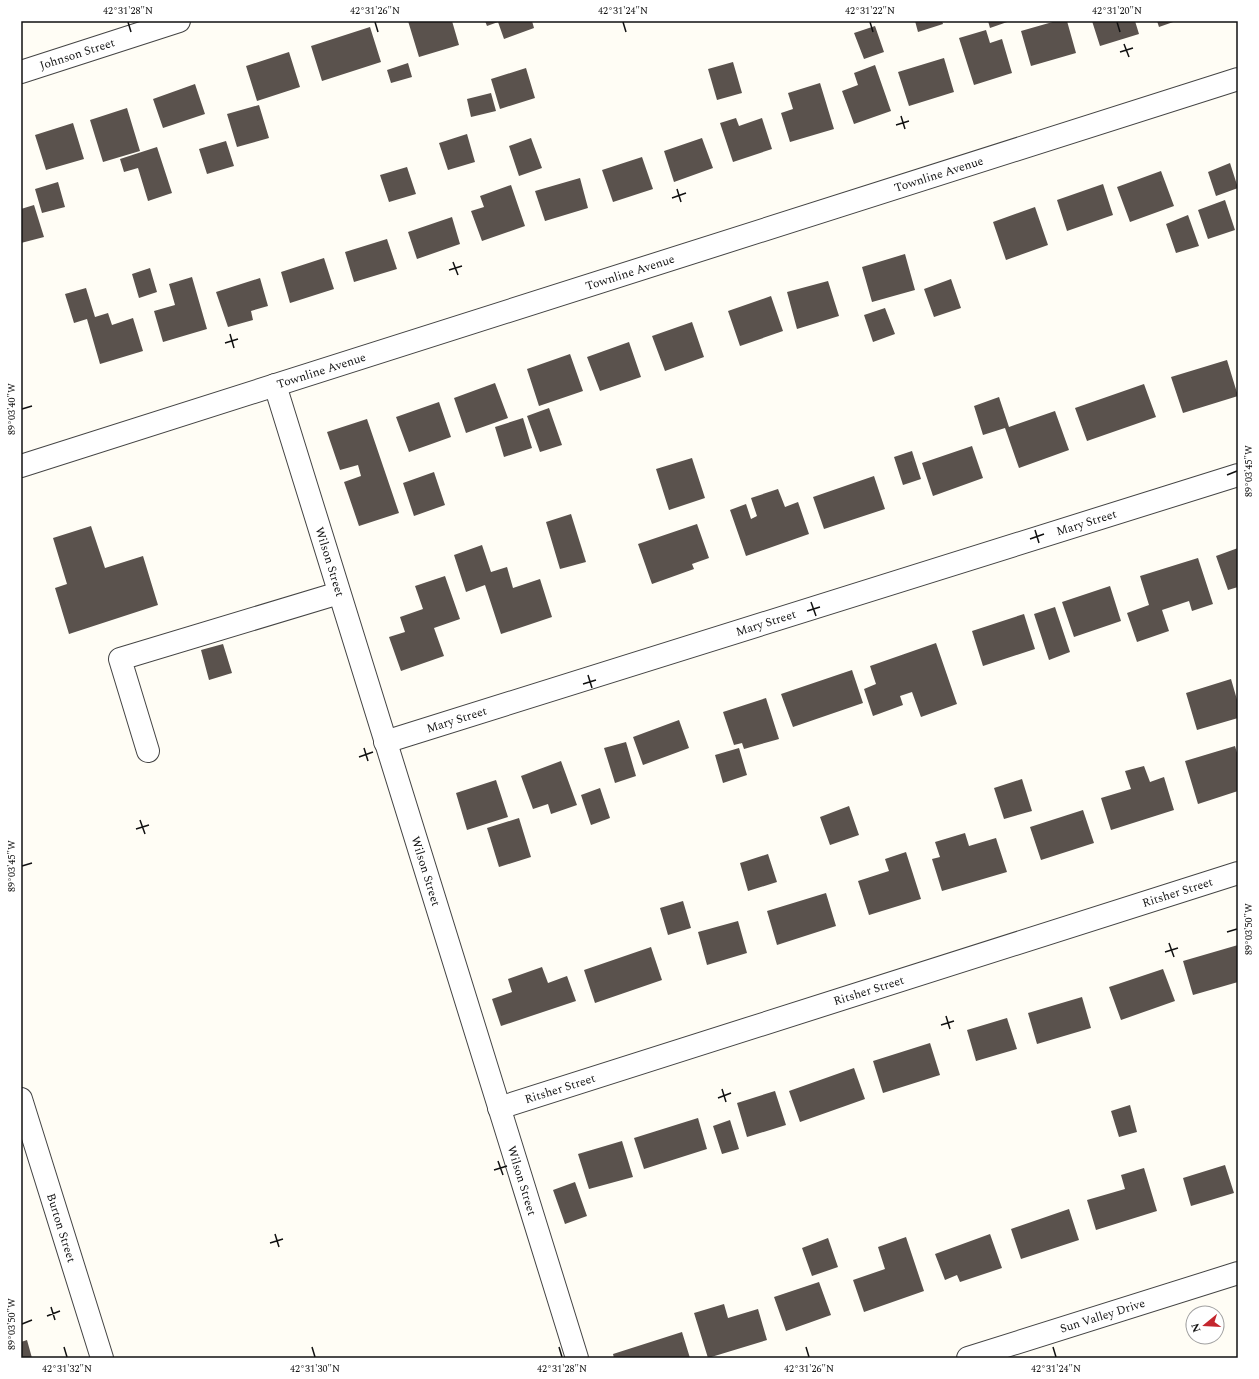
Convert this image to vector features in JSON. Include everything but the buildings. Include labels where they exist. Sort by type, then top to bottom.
[{"type":"street","name":"Johnson Street","points":[[21,72],[178,21]]},
{"type":"street","name":"Townline Avenue","points":[[21,466],[1238,79]]},
{"type":"street","name":"Wilson Street","points":[[275,385],[577,1358]]},
{"type":"street","name":"Mary Street","points":[[386,742],[1238,475]]},
{"type":"street","points":[[148,750],[120,659],[339,593]]},
{"type":"street","name":"Ritsher Street","points":[[499,1108],[1238,873]]},
{"type":"street","name":"Burton Street","points":[[21,1098],[102,1358]]},
{"type":"street","name":"Sun Valley Drive","points":[[968,1358],[1238,1274]]}]
